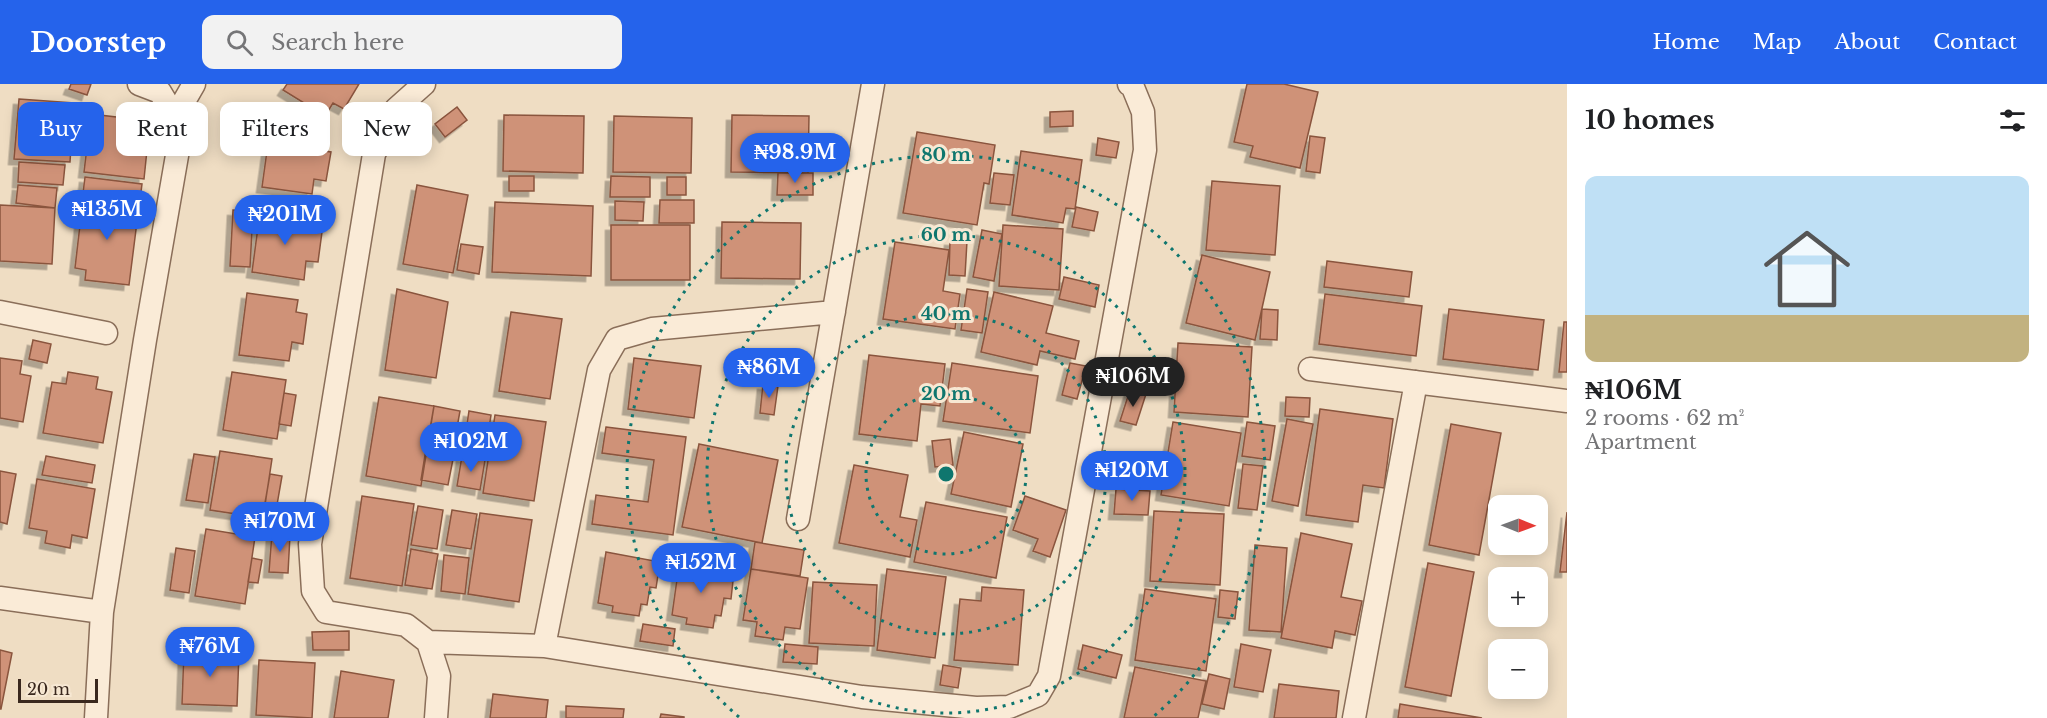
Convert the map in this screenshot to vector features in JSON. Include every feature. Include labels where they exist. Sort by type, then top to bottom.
[{"type":"street","points":[[139,84],[160,92],[166,102]]},
{"type":"street","points":[[184,102],[194,84]]},
{"type":"street","points":[[424,84],[396,109],[374,154],[310,544],[313,591],[326,612],[406,625],[428,642],[439,676],[436,718]]},
{"type":"street","points":[[798,519],[873,84]]},
{"type":"street","points":[[428,642],[544,646],[873,698],[976,708],[1009,706],[1038,695],[1049,676],[1145,150],[1143,112],[1132,85],[1129,84]]},
{"type":"street","points":[[96,718],[102,612],[177,156]]},
{"type":"street","points":[[0,312],[106,333]]},
{"type":"street","points":[[544,646],[599,370],[617,339],[652,329],[834,312]]},
{"type":"street","points":[[1310,369],[1567,401]]},
{"type":"street","points":[[1354,718],[1416,382]]},
{"type":"street","points":[[0,598],[102,612]]},
{"type":"building","points":[[71,84],[91,84],[87,95],[69,89]]},
{"type":"building","points":[[287,84],[359,84],[348,102],[342,102],[342,108],[333,103],[330,108],[330,102],[302,102],[283,90]]},
{"type":"building","points":[[1247,84],[1284,84],[1318,92],[1300,168],[1250,157],[1253,146],[1234,142]]},
{"type":"building","points":[[19,99],[60,102],[19,102]]},
{"type":"building","points":[[457,107],[467,120],[445,137],[435,124]]},
{"type":"building","points":[[18,111],[18,156],[70,156],[70,162],[14,159]]},
{"type":"building","points":[[1073,111],[1073,126],[1050,127],[1050,112]]},
{"type":"building","points":[[504,115],[584,116],[583,173],[503,171]]},
{"type":"building","points":[[732,115],[809,116],[808,173],[731,172]]},
{"type":"building","points":[[104,116],[116,117],[116,156],[146,156],[144,179],[84,172],[86,156],[104,156]]},
{"type":"building","points":[[614,116],[692,118],[691,173],[613,172]]},
{"type":"building","points":[[917,132],[995,145],[989,184],[984,183],[977,225],[903,213]]},
{"type":"building","points":[[1310,136],[1325,138],[1320,173],[1306,171]]},
{"type":"building","points":[[1098,138],[1119,142],[1116,158],[1096,155]]},
{"type":"building","points":[[1021,151],[1082,160],[1075,209],[1066,208],[1063,223],[1012,215]]},
{"type":"building","points":[[331,152],[326,181],[314,179],[312,194],[262,187],[266,156],[330,156]]},
{"type":"building","points":[[19,162],[65,165],[63,185],[18,182]]},
{"type":"building","points":[[778,173],[813,173],[813,195],[777,195]]},
{"type":"building","points":[[994,173],[1014,175],[1010,205],[990,203]]},
{"type":"building","points":[[509,176],[534,176],[534,191],[509,191]]},
{"type":"building","points":[[611,176],[650,177],[650,197],[610,197]]},
{"type":"building","points":[[85,177],[142,184],[140,200],[83,193]]},
{"type":"building","points":[[667,177],[686,177],[686,195],[667,195]]},
{"type":"building","points":[[1212,181],[1280,186],[1275,255],[1206,250]]},
{"type":"building","points":[[18,185],[57,188],[55,208],[16,203]]},
{"type":"building","points":[[417,185],[468,195],[453,273],[403,264]]},
{"type":"building","points":[[83,199],[139,206],[129,285],[85,280],[86,270],[75,268]]},
{"type":"building","points":[[660,200],[694,200],[694,223],[659,223]]},
{"type":"building","points":[[615,201],[644,202],[643,221],[615,220]]},
{"type":"building","points":[[495,202],[593,206],[591,276],[492,272]]},
{"type":"building","points":[[0,205],[55,208],[52,264],[0,261]]},
{"type":"building","points":[[1076,207],[1098,212],[1094,231],[1072,227]]},
{"type":"building","points":[[233,210],[253,212],[250,267],[230,266]]},
{"type":"building","points":[[260,212],[311,219],[310,231],[322,232],[318,262],[306,261],[304,280],[252,272]]},
{"type":"building","points":[[722,222],[801,223],[800,279],[721,278]]},
{"type":"building","points":[[611,225],[690,225],[690,280],[611,280]]},
{"type":"building","points":[[1003,225],[1063,229],[1059,290],[999,286]]},
{"type":"building","points":[[982,230],[1002,234],[994,281],[973,277]]},
{"type":"building","points":[[950,240],[967,241],[965,276],[949,275]]},
{"type":"building","points":[[895,242],[949,250],[943,291],[960,294],[955,329],[883,319]]},
{"type":"building","points":[[461,244],[483,247],[479,274],[457,270]]},
{"type":"building","points":[[1202,255],[1270,272],[1255,340],[1186,323]]},
{"type":"building","points":[[1327,261],[1412,272],[1409,297],[1324,287]]},
{"type":"building","points":[[1064,277],[1099,285],[1095,307],[1059,299]]},
{"type":"building","points":[[397,289],[448,302],[436,378],[385,370]]},
{"type":"building","points":[[967,289],[988,292],[982,333],[961,330]]},
{"type":"building","points":[[994,292],[1053,306],[1046,333],[1079,341],[1075,359],[1040,351],[1037,365],[981,352]]},
{"type":"building","points":[[247,293],[298,300],[296,312],[307,314],[303,344],[292,342],[289,361],[239,355]]},
{"type":"building","points":[[1325,294],[1422,306],[1416,356],[1319,344]]},
{"type":"building","points":[[1262,309],[1278,310],[1277,340],[1260,339]]},
{"type":"building","points":[[1449,309],[1544,320],[1538,370],[1443,359]]},
{"type":"building","points":[[511,312],[562,319],[550,399],[499,391]]},
{"type":"building","points":[[1564,322],[1567,322],[1567,372],[1559,372]]},
{"type":"building","points":[[33,340],[51,344],[47,363],[29,359]]},
{"type":"building","points":[[1178,343],[1252,347],[1248,417],[1174,412]]},
{"type":"building","points":[[869,355],[945,364],[940,406],[921,404],[917,441],[859,434]]},
{"type":"building","points":[[0,358],[22,361],[20,374],[31,376],[23,422],[0,418]]},
{"type":"building","points":[[634,358],[701,366],[694,418],[628,409]]},
{"type":"building","points":[[952,363],[1038,376],[1030,433],[943,421]]},
{"type":"building","points":[[1070,363],[1086,366],[1077,399],[1062,395]]},
{"type":"building","points":[[68,372],[98,377],[96,389],[112,392],[103,443],[43,433],[52,382],[66,384]]},
{"type":"building","points":[[232,372],[286,380],[277,439],[223,430]]},
{"type":"building","points":[[763,384],[778,386],[774,415],[760,413]]},
{"type":"building","points":[[1130,390],[1146,394],[1136,425],[1120,421]]},
{"type":"building","points":[[284,393],[296,395],[291,426],[279,424]]},
{"type":"building","points":[[379,397],[434,406],[421,486],[366,476]]},
{"type":"building","points":[[1286,397],[1310,398],[1309,417],[1285,416]]},
{"type":"building","points":[[434,406],[460,411],[453,450],[427,446]]},
{"type":"building","points":[[1320,409],[1393,419],[1384,488],[1363,485],[1358,522],[1306,515]]},
{"type":"building","points":[[469,411],[491,415],[486,448],[464,444]]},
{"type":"building","points":[[495,415],[546,422],[534,501],[483,493]]},
{"type":"building","points":[[1287,419],[1313,424],[1298,506],[1272,501]]},
{"type":"building","points":[[1173,422],[1241,433],[1229,506],[1161,495]]},
{"type":"building","points":[[1247,422],[1275,426],[1270,460],[1242,456]]},
{"type":"building","points":[[1451,424],[1501,433],[1479,555],[1429,545]]},
{"type":"building","points":[[606,427],[686,437],[673,535],[592,524],[596,495],[648,502],[654,460],[602,453]]},
{"type":"building","points":[[964,432],[1023,444],[1011,507],[951,494]]},
{"type":"building","points":[[950,439],[953,465],[935,467],[932,441]]},
{"type":"building","points":[[699,444],[778,460],[762,543],[682,527]]},
{"type":"building","points":[[426,449],[454,454],[448,485],[421,480]]},
{"type":"building","points":[[220,451],[272,459],[263,518],[210,510]]},
{"type":"building","points":[[194,454],[215,457],[208,503],[186,500]]},
{"type":"building","points":[[46,456],[95,465],[92,483],[42,475]]},
{"type":"building","points":[[462,456],[485,460],[480,490],[457,486]]},
{"type":"building","points":[[1243,464],[1263,466],[1257,510],[1238,508]]},
{"type":"building","points":[[854,465],[908,475],[900,517],[917,520],[910,557],[839,543]]},
{"type":"building","points":[[0,471],[16,474],[7,524],[0,522]]},
{"type":"building","points":[[270,474],[282,476],[277,505],[265,503]]},
{"type":"building","points":[[37,479],[95,489],[87,538],[72,535],[70,548],[45,543],[47,531],[29,528]]},
{"type":"building","points":[[1116,489],[1150,491],[1148,515],[1114,514]]},
{"type":"building","points":[[362,496],[414,504],[402,586],[350,578]]},
{"type":"building","points":[[1025,496],[1066,510],[1050,557],[1033,551],[1038,539],[1013,530]]},
{"type":"building","points":[[926,502],[1007,517],[996,578],[914,562]]},
{"type":"building","points":[[418,506],[443,510],[437,549],[411,545]]},
{"type":"building","points":[[452,510],[477,514],[471,549],[446,545]]},
{"type":"building","points":[[1154,511],[1224,514],[1220,585],[1150,581]]},
{"type":"building","points":[[1567,512],[1567,572],[1560,572]]},
{"type":"building","points":[[480,513],[532,520],[519,602],[468,594]]},
{"type":"building","points":[[206,529],[255,537],[245,604],[195,596]]},
{"type":"building","points":[[272,533],[290,535],[288,573],[269,572]]},
{"type":"building","points":[[1301,533],[1352,544],[1341,597],[1362,601],[1355,635],[1335,631],[1332,648],[1281,638]]},
{"type":"building","points":[[755,542],[804,550],[800,576],[751,569]]},
{"type":"building","points":[[1255,545],[1287,548],[1281,632],[1249,630]]},
{"type":"building","points":[[176,548],[195,551],[189,593],[170,590]]},
{"type":"building","points":[[411,549],[438,554],[432,589],[405,585]]},
{"type":"building","points":[[606,552],[660,562],[656,588],[650,587],[647,605],[641,604],[639,616],[612,612],[613,606],[598,603]]},
{"type":"building","points":[[444,555],[469,558],[465,594],[441,591]]},
{"type":"building","points":[[252,558],[262,560],[258,583],[248,582]]},
{"type":"building","points":[[1428,563],[1474,572],[1451,696],[1405,687]]},
{"type":"building","points":[[679,565],[734,572],[731,599],[724,598],[721,616],[715,615],[713,628],[686,624],[687,618],[672,615]]},
{"type":"building","points":[[751,569],[808,578],[800,629],[785,627],[783,640],[755,636],[757,622],[743,620]]},
{"type":"building","points":[[887,569],[946,577],[935,658],[877,650]]},
{"type":"building","points":[[813,582],[877,585],[874,646],[809,643]]},
{"type":"building","points":[[982,587],[1024,590],[1018,665],[954,660],[960,599],[981,601]]},
{"type":"building","points":[[1145,589],[1216,599],[1206,671],[1135,660]]},
{"type":"building","points":[[1220,590],[1238,592],[1235,619],[1218,617]]},
{"type":"building","points":[[643,624],[675,629],[673,646],[640,641]]},
{"type":"building","points":[[349,631],[349,650],[313,650],[312,632]]},
{"type":"building","points":[[785,644],[818,647],[817,664],[783,662]]},
{"type":"building","points":[[1241,644],[1271,650],[1263,692],[1234,687]]},
{"type":"building","points":[[1083,645],[1122,655],[1116,678],[1078,669]]},
{"type":"building","points":[[0,650],[12,653],[1,709],[0,709]]},
{"type":"building","points":[[184,651],[239,653],[237,706],[182,704]]},
{"type":"building","points":[[259,660],[315,663],[312,718],[256,715]]},
{"type":"building","points":[[943,665],[961,668],[958,688],[940,685]]},
{"type":"building","points":[[1135,667],[1206,681],[1198,718],[1124,718]]},
{"type":"building","points":[[341,671],[394,680],[388,718],[334,718]]},
{"type":"building","points":[[1209,674],[1230,679],[1224,709],[1202,704]]},
{"type":"building","points":[[1279,684],[1339,691],[1336,718],[1274,718]]},
{"type":"building","points":[[493,694],[548,700],[546,718],[490,718]]},
{"type":"building","points":[[1400,704],[1482,718],[1398,718]]},
{"type":"building","points":[[566,706],[624,709],[623,718],[566,718]]},
{"type":"building","points":[[661,714],[684,717],[684,718],[660,718]]}]
